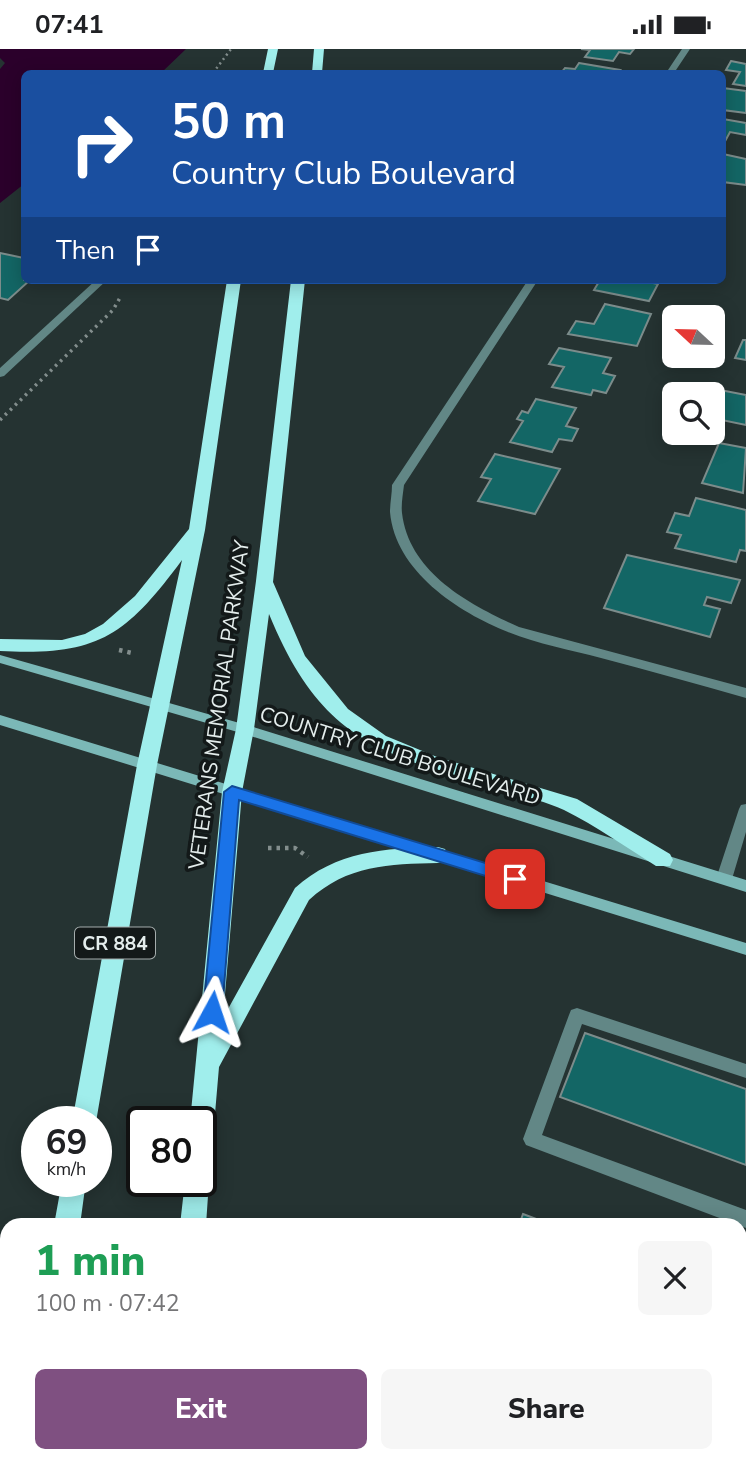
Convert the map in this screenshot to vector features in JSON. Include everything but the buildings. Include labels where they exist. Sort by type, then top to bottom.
[{"type":"highway","points":[[269,70],[273,49]]},
{"type":"highway","points":[[317,70],[319,49]]},
{"type":"highway","name":"CR 884","points":[[88,1106],[148,765],[197,530],[233,284]]},
{"type":"highway","name":"VETERANS MEMORIAL PARKWAY","points":[[204,1106],[232,792],[244,729],[265,581],[298,284]]},
{"type":"highway","points":[[0,645],[32,647],[73,644],[111,627],[132,610],[197,530]]},
{"type":"highway","points":[[265,581],[296,657],[341,714],[370,734],[430,762],[570,804],[663,860]]},
{"type":"highway","points":[[208,1067],[302,894],[313,882],[348,862],[388,856],[438,855]]},
{"type":"highway","points":[[68,1218],[71,1197]]},
{"type":"highway","points":[[194,1218],[196,1197]]},
{"type":"main road","name":"COUNTRY CLUB BOULEVARD","points":[[0,659],[244,729],[746,886]]},
{"type":"main road","points":[[0,720],[746,949]]},
{"type":"street","points":[[672,70],[686,49]]},
{"type":"street","points":[[0,374],[98,284]]},
{"type":"street","points":[[530,284],[398,485],[394,505],[398,527],[410,552],[430,578],[453,599],[481,616],[514,630],[746,693]]},
{"type":"street","points":[[724,879],[746,809]]},
{"type":"street","points":[[743,1218],[532,1139],[577,1015],[746,1071]]},
{"type":"path","points":[[215,70],[231,49]]},
{"type":"path","points":[[0,420],[113,310],[122,294]]},
{"type":"path","points":[[112,659],[119,650]]},
{"type":"path","points":[[295,836],[295,848]]},
{"type":"path","points":[[268,848],[295,848],[312,860]]},
{"type":"shaded area","points":[[0,49],[186,49],[164,70],[21,70],[21,186],[0,203],[0,69],[5,63],[0,58]]},
{"type":"route","points":[[212,1012],[232,792],[515,879]]}]
